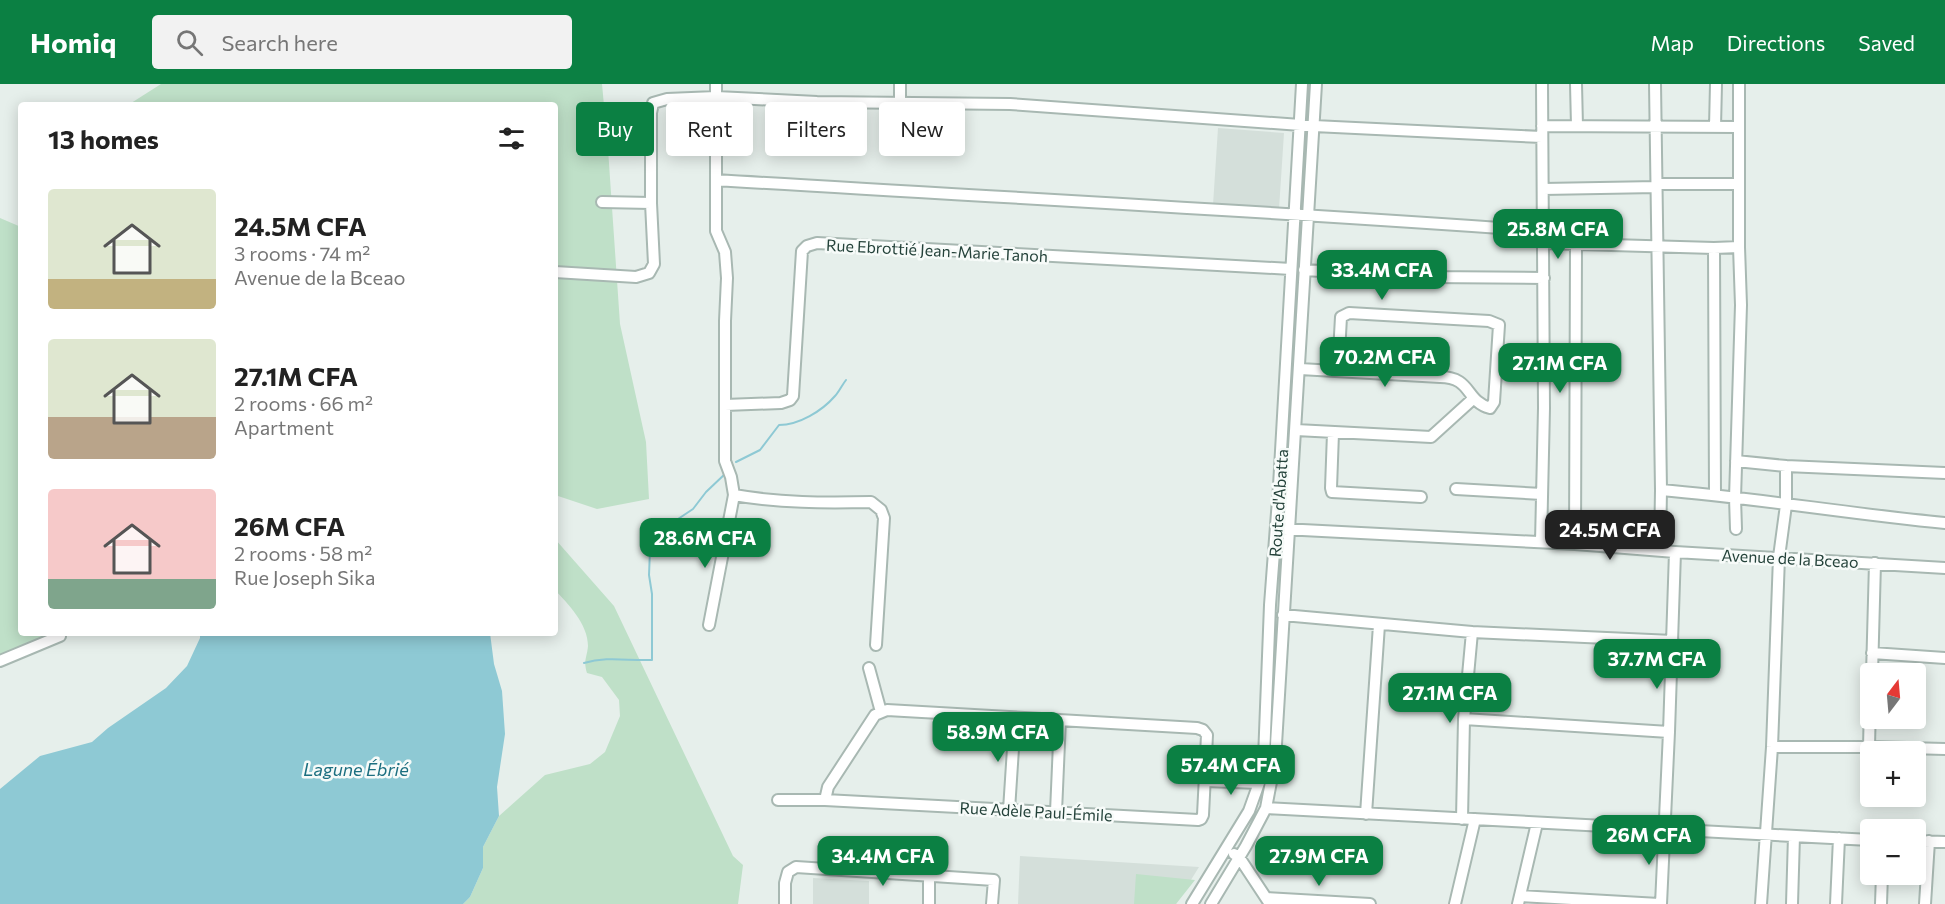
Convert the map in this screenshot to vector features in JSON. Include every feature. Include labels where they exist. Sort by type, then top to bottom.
[{"type":"street","points":[[709,625],[734,495],[732,477],[725,461],[727,278],[725,252],[716,231],[716,84]]},
{"type":"street","points":[[900,84],[900,101]]},
{"type":"street","name":"Route d'Abatta","points":[[1210,904],[1266,808],[1273,777],[1278,732],[1283,615],[1282,529],[1291,269],[1302,84]]},
{"type":"street","name":"Route d'Abatta","points":[[1192,904],[1249,811],[1260,778],[1267,720],[1270,605],[1296,430],[1316,84]]},
{"type":"street","points":[[1541,542],[1544,278],[1542,84]]},
{"type":"street","points":[[1576,84],[1577,126]]},
{"type":"street","points":[[1655,84],[1660,551]]},
{"type":"street","points":[[1715,127],[1716,84]]},
{"type":"street","points":[[1736,529],[1741,305],[1738,184],[1739,84]]},
{"type":"street","points":[[558,272],[636,277],[650,273],[654,264],[651,113],[653,103],[668,99],[716,97],[817,102],[900,101],[1010,104],[1314,126],[1542,132],[1577,126],[1739,127]]},
{"type":"street","points":[[716,180],[1296,213],[1543,231]]},
{"type":"street","points":[[1543,189],[1738,184]]},
{"type":"street","points":[[602,202],[651,203]]},
{"type":"street","name":"Rue Ebrottié Jean-Marie Tanoh","points":[[725,405],[781,403],[792,396],[802,251],[807,246],[817,243],[1291,269]]},
{"type":"street","points":[[1543,243],[1739,247]]},
{"type":"street","points":[[1575,544],[1576,245]]},
{"type":"street","points":[[1714,248],[1715,495]]},
{"type":"street","points":[[1304,270],[1427,277],[1544,278]]},
{"type":"street","points":[[1300,369],[1451,377],[1462,382],[1474,399],[1488,409],[1493,405],[1499,326],[1489,321],[1349,313],[1341,317],[1338,371]]},
{"type":"street","points":[[1296,430],[1431,437],[1474,399]]},
{"type":"street","points":[[1333,433],[1332,492],[1421,497]]},
{"type":"street","points":[[1736,461],[1786,466],[1945,473]]},
{"type":"street","points":[[1761,904],[1772,747],[1779,557],[1786,505],[1786,466]]},
{"type":"street","points":[[1456,489],[1542,494]]},
{"type":"street","points":[[1661,490],[1945,523]]},
{"type":"street","points":[[734,495],[765,500],[811,503],[871,502],[876,505],[884,518],[876,645]]},
{"type":"street","name":"Avenue de la Bceao","points":[[1282,529],[1541,542],[1945,568]]},
{"type":"street","points":[[1537,823],[1519,900],[1660,904],[1670,732],[1674,552]]},
{"type":"street","points":[[1872,663],[1875,563]]},
{"type":"street","points":[[1283,615],[1472,632],[1673,641]]},
{"type":"street","points":[[1366,814],[1379,625]]},
{"type":"street","points":[[1462,819],[1464,719],[1472,632]]},
{"type":"street","points":[[0,661],[60,636]]},
{"type":"street","points":[[1872,653],[1945,658]]},
{"type":"street","points":[[869,668],[881,712]]},
{"type":"street","points":[[825,800],[828,787],[875,715],[887,710],[1203,730],[1207,735],[1205,775],[1260,778]]},
{"type":"street","points":[[1009,810],[1015,718]]},
{"type":"street","points":[[1464,719],[1670,732]]},
{"type":"street","points":[[1056,812],[1060,720]]},
{"type":"street","points":[[1772,747],[1860,747]]},
{"type":"street","points":[[1926,748],[1945,749]]},
{"type":"street","name":"Rue Adèle Paul-Émile","points":[[778,800],[825,800],[1198,820],[1203,814],[1205,775]]},
{"type":"street","points":[[1266,808],[1860,839]]},
{"type":"street","points":[[1455,904],[1475,819]]},
{"type":"street","points":[[1792,904],[1794,836]]},
{"type":"street","points":[[1836,904],[1839,838]]},
{"type":"street","points":[[1925,904],[1929,841],[1945,842]]},
{"type":"street","points":[[1227,849],[1239,857],[1268,901],[1370,904]]},
{"type":"street","points":[[785,904],[785,883],[788,872],[796,867],[994,880],[992,904]]},
{"type":"street","points":[[929,876],[929,904]]},
{"type":"street","points":[[1881,904],[1882,885]]},
{"type":"shaded area","points":[[1218,128],[1284,133],[1279,209],[1213,205]]},
{"type":"shaded area","points":[[1020,856],[1199,867],[1176,904],[1018,904]]},
{"type":"shaded area","points":[[813,878],[869,881],[869,904],[813,904]]},
{"type":"green space","points":[[161,84],[602,84],[604,102],[576,102],[576,156],[608,156],[620,324],[646,442],[649,499],[597,509],[558,496],[558,102],[133,102]]},
{"type":"green space","points":[[0,218],[18,226],[18,636],[63,636],[0,665]]},
{"type":"green space","points":[[558,542],[614,606],[733,856],[743,865],[738,904],[463,904],[470,897],[483,868],[483,847],[499,816],[545,775],[590,764],[605,752],[620,716],[619,700],[602,677],[587,673],[585,662],[588,646],[585,630],[558,593]]},
{"type":"green space","points":[[1136,874],[1195,880],[1176,904],[1134,904]]},
{"type":"water","name":"Lagune Ébrié","points":[[200,636],[490,636],[494,664],[502,691],[505,734],[497,787],[499,816],[483,847],[483,868],[470,897],[463,904],[0,904],[0,789],[40,756],[92,742],[108,728],[166,688],[187,666]]},
{"type":"waterway","points":[[736,462],[760,450],[779,425],[802,420],[824,407],[846,380]]},
{"type":"waterway","points":[[584,663],[609,659],[652,660],[650,550],[660,531],[693,509],[706,492],[726,473]]}]
